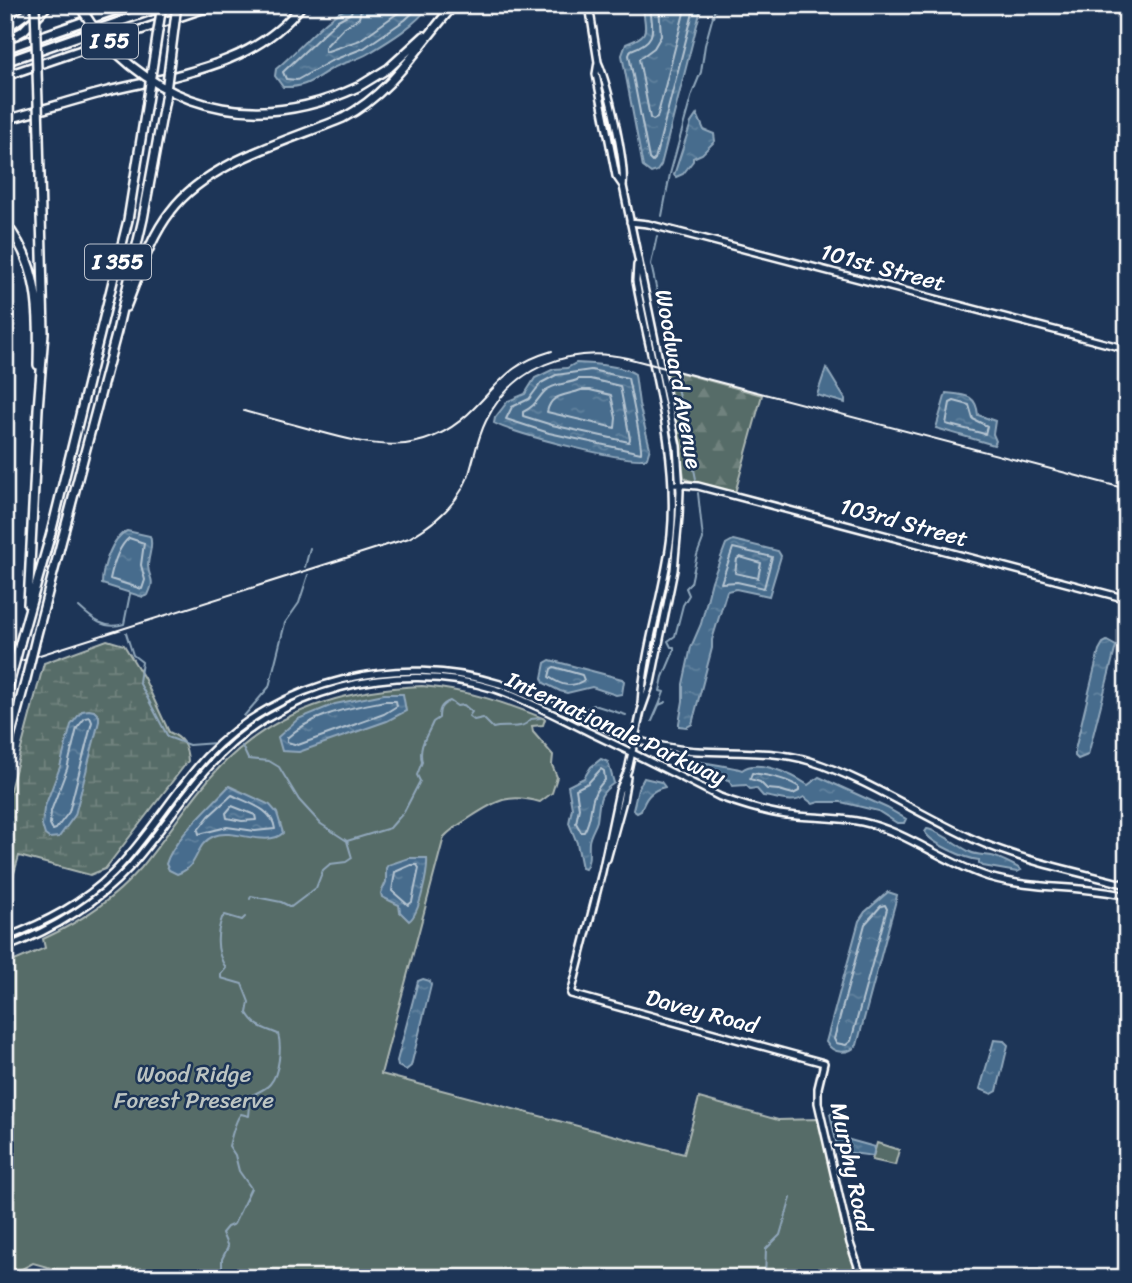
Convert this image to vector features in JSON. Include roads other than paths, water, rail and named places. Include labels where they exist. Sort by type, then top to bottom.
[{"type":"highway","points":[[5,29],[37,5]]},
{"type":"highway","points":[[37,5],[44,302],[42,371],[37,409]]},
{"type":"highway","points":[[5,41],[23,31],[48,5]]},
{"type":"highway","points":[[79,5],[102,39],[127,62],[176,96],[207,105],[263,112],[318,104],[358,87],[389,68],[445,16]]},
{"type":"highway","points":[[5,49],[130,5]]},
{"type":"highway","name":"I 55","points":[[5,62],[165,5]]},
{"type":"highway","name":"I 355","points":[[5,701],[51,533],[128,220],[165,5]]},
{"type":"highway","name":"I 355","points":[[5,756],[117,331],[143,219],[165,99],[177,5]]},
{"type":"highway","name":"I 55","points":[[5,76],[214,5]]},
{"type":"highway","points":[[5,121],[101,93],[202,69],[241,54],[269,38],[302,5]]},
{"type":"highway","points":[[117,331],[149,250],[170,212],[186,193],[225,166],[360,109],[387,87],[454,5]]},
{"type":"highway","points":[[5,223],[29,263],[38,299],[37,409],[26,618]]},
{"type":"street","name":"Woodward Avenue","points":[[571,994],[603,872],[619,791],[628,770],[650,683],[674,570],[680,484],[675,435],[644,283],[623,186],[616,176],[596,74],[598,62],[589,5]]},
{"type":"street","name":"101st Street","points":[[630,222],[648,224],[1127,349]]},
{"type":"street","name":"Woodward Avenue","points":[[637,260],[636,281],[669,446],[673,484],[671,535],[643,679],[641,711]]},
{"type":"street","name":"103rd Street","points":[[673,484],[698,486],[1127,599]]},
{"type":"street","name":"Internationale Parkway","points":[[5,938],[58,916],[112,874],[206,757],[236,730],[273,705],[312,688],[373,674],[423,671],[481,678],[500,684],[635,740],[684,750],[756,752],[801,758],[846,775],[998,850],[1127,885]]},
{"type":"street","name":"Internationale Parkway","points":[[5,948],[71,917],[107,890],[130,866],[208,767],[240,738],[279,711],[316,695],[365,682],[402,678],[438,679],[477,685],[515,696],[720,797],[760,810],[874,825],[912,840],[955,864],[1005,881],[1085,888],[1127,896]]},
{"type":"street","points":[[236,730],[240,738]]},
{"type":"street","name":"Davey Road","points":[[571,994],[824,1063]]},
{"type":"street","name":"Murphy Road","points":[[824,1063],[818,1088],[818,1103],[850,1243],[862,1278]]},
{"type":"water","points":[[354,5],[430,5],[410,26],[365,55],[304,84],[283,87],[275,76],[276,69],[323,25]]},
{"type":"water","points":[[643,5],[702,5],[661,165],[657,171],[651,173],[643,167],[622,55],[626,44],[644,34]]},
{"type":"water","points":[[697,114],[704,130],[714,134],[715,141],[702,154],[693,158],[683,174],[676,177],[674,175],[691,123]]},
{"type":"water","points":[[576,363],[615,367],[635,374],[650,448],[647,458],[620,457],[572,447],[494,423],[508,401],[525,394],[535,378]]},
{"type":"water","points":[[826,368],[845,399],[845,403],[817,395]]},
{"type":"water","points":[[946,393],[972,399],[978,415],[995,421],[994,445],[936,428]]},
{"type":"water","points":[[127,531],[150,536],[151,540],[148,566],[152,585],[148,595],[143,597],[102,584],[109,554],[117,540]]},
{"type":"water","points":[[733,540],[778,551],[781,556],[769,596],[736,589],[727,591],[692,724],[687,727],[679,726],[683,684],[691,647],[726,544]]},
{"type":"water","points":[[1107,641],[1116,646],[1088,755],[1078,759],[1075,750],[1099,650]]},
{"type":"water","points":[[550,660],[622,679],[622,694],[616,695],[592,687],[567,693],[560,691],[544,683],[542,678],[545,663]]},
{"type":"water","points":[[384,694],[403,694],[406,711],[387,721],[299,752],[282,751],[278,737],[298,719],[335,704]]},
{"type":"water","points":[[89,710],[99,716],[99,721],[75,815],[59,837],[49,838],[42,825],[44,809],[60,767],[71,725],[82,711]]},
{"type":"water","points":[[601,759],[608,762],[614,783],[600,799],[585,869],[582,868],[577,843],[569,823],[572,808],[568,786],[584,778],[591,767]]},
{"type":"water","points":[[686,760],[742,770],[757,766],[766,767],[808,785],[819,777],[906,819],[904,823],[897,823],[878,811],[841,802],[813,804],[804,797],[789,800],[763,796],[756,788],[750,789],[746,785],[732,786],[729,780],[684,767]]},
{"type":"water","points":[[644,778],[661,782],[665,787],[649,795],[641,811],[637,813],[633,810]]},
{"type":"water","points":[[229,786],[270,805],[277,813],[283,833],[268,839],[231,834],[214,836],[207,840],[185,870],[177,874],[169,870],[166,864],[176,844]]},
{"type":"water","points":[[927,829],[970,852],[995,857],[1021,870],[1017,872],[983,866],[979,860],[958,854],[934,841],[925,832]]},
{"type":"water","points":[[409,858],[427,858],[420,901],[409,921],[400,912],[399,905],[382,897],[381,893],[386,882],[388,865]]},
{"type":"water","points":[[888,892],[897,895],[896,900],[857,1045],[845,1052],[837,1051],[826,1042],[859,921],[865,912]]},
{"type":"water","points":[[418,981],[430,981],[431,985],[411,1066],[406,1070],[398,1066],[397,1061]]},
{"type":"water","points":[[994,1040],[1004,1041],[1008,1045],[997,1091],[992,1094],[980,1089]]},
{"type":"water","points":[[830,1114],[844,1114],[839,1137],[875,1147],[873,1156],[852,1153],[839,1155]]},
{"type":"waterway","points":[[662,216],[670,174],[692,94],[701,72],[716,5]]},
{"type":"waterway","points":[[657,236],[651,264],[673,366]]},
{"type":"waterway","points":[[675,378],[696,479]]},
{"type":"waterway","points":[[659,705],[664,692],[660,691],[663,677],[674,651],[668,641],[675,636],[683,605],[689,595],[686,588],[691,583],[703,539],[698,493]]},
{"type":"waterway","points":[[305,567],[310,548]]},
{"type":"waterway","points":[[244,716],[269,687],[285,623],[299,603],[308,575]]},
{"type":"waterway","points":[[79,607],[104,624],[124,624],[130,594]]},
{"type":"waterway","points":[[126,633],[133,655],[142,662],[139,682],[168,737],[189,745],[216,743]]},
{"type":"waterway","points":[[347,841],[390,828],[404,812],[420,781],[417,775],[422,762],[424,741],[433,722],[439,718],[444,704],[450,701],[457,706],[464,705],[472,712],[469,716],[474,720],[483,718],[493,728],[518,727],[531,719],[540,718]]},
{"type":"waterway","points":[[652,721],[659,705],[666,702]]},
{"type":"waterway","points":[[584,710],[594,705],[626,715]]},
{"type":"waterway","points":[[242,746],[248,759],[269,761],[279,767],[299,800],[321,824],[347,841],[352,858],[346,862],[330,864],[323,870],[316,888],[291,907],[281,902],[251,896],[250,899]]},
{"type":"waterway","points":[[222,1278],[222,1259],[228,1247],[222,1233],[234,1224],[251,1188],[239,1171],[235,1155],[229,1146],[230,1142],[239,1116],[249,1116],[251,1096],[266,1088],[273,1080],[280,1053],[278,1034],[257,1024],[247,1013],[249,1002],[242,984],[221,978],[226,968],[218,944],[222,918],[225,915],[242,920],[245,917]]},
{"type":"waterway","points":[[765,1278],[766,1249],[780,1235],[791,1198]]},
{"type":"railway","points":[[244,411],[357,441],[395,445],[414,443],[450,428],[513,369],[536,356],[552,351]]},
{"type":"railway","points":[[5,666],[409,538],[436,520],[458,496],[468,477],[486,421],[497,402],[527,374],[545,364],[565,358],[585,355],[627,358],[1127,489]]},
{"type":"park label","name":"Wood Ridge Forest Preserve","points":[[194,1087]]}]
